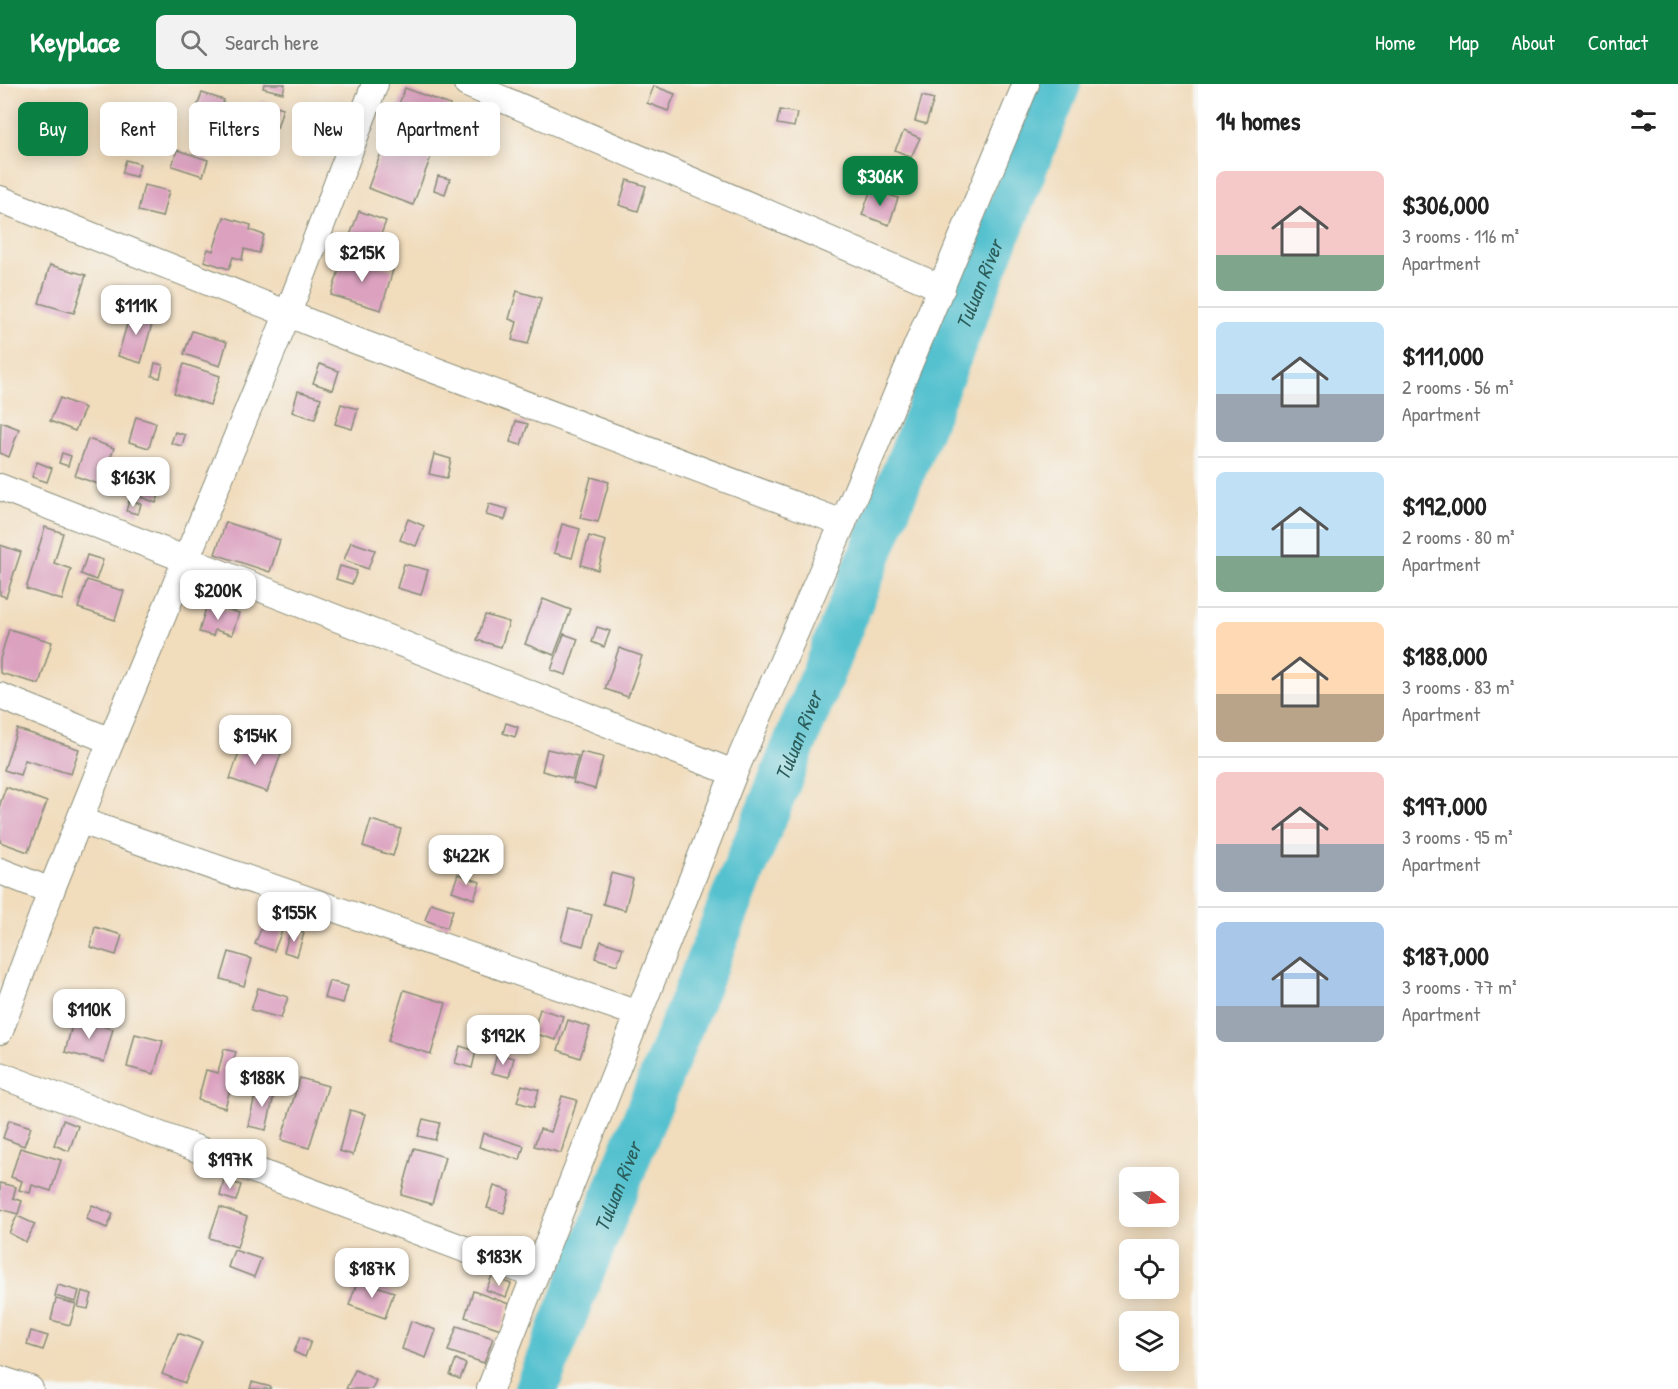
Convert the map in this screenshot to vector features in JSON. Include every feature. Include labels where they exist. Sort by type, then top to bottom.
[{"type":"street","points":[[0,1031],[51,891],[288,313],[375,84]]},
{"type":"street","points":[[467,84],[942,288]]},
{"type":"street","points":[[489,1389],[734,773],[843,523],[1026,84]]},
{"type":"street","points":[[0,199],[346,337],[843,523]]},
{"type":"street","points":[[0,488],[734,773]]},
{"type":"street","points":[[0,696],[111,741]]},
{"type":"street","points":[[81,821],[638,1014]]},
{"type":"street","points":[[0,871],[51,891]]},
{"type":"street","points":[[0,1075],[534,1275]]},
{"type":"street","points":[[0,1379],[30,1389]]},
{"type":"building","points":[[264,84],[285,84],[283,93],[263,88]]},
{"type":"building","points":[[654,86],[675,94],[668,111],[647,103]]},
{"type":"building","points":[[405,88],[442,102],[400,102]]},
{"type":"building","points":[[202,93],[224,100],[223,102],[199,102]]},
{"type":"building","points":[[922,96],[934,99],[926,124],[915,121]]},
{"type":"building","points":[[780,110],[797,113],[794,127],[777,124]]},
{"type":"building","points":[[904,131],[920,138],[911,157],[895,150]]},
{"type":"building","points":[[177,150],[189,154],[189,156],[208,160],[203,176],[172,166]]},
{"type":"building","points":[[380,156],[431,156],[413,205],[368,188]]},
{"type":"building","points":[[126,160],[140,164],[136,177],[122,173]]},
{"type":"building","points":[[882,170],[893,173],[888,191],[876,188]]},
{"type":"building","points":[[438,176],[450,179],[445,194],[434,190]]},
{"type":"building","points":[[627,180],[646,186],[638,211],[619,205]]},
{"type":"building","points":[[144,185],[169,191],[162,217],[138,211]]},
{"type":"building","points":[[871,189],[898,198],[889,225],[862,215]]},
{"type":"building","points":[[359,211],[386,221],[375,250],[348,241]]},
{"type":"building","points":[[224,217],[251,225],[250,230],[264,235],[259,253],[244,249],[242,260],[233,257],[229,269],[204,261],[208,249],[213,251]]},
{"type":"building","points":[[344,255],[393,270],[381,310],[331,295]]},
{"type":"building","points":[[50,265],[86,275],[74,313],[39,303]]},
{"type":"building","points":[[517,291],[541,298],[528,344],[512,340],[517,322],[509,319]]},
{"type":"building","points":[[131,310],[154,317],[141,363],[118,356]]},
{"type":"building","points":[[192,331],[227,342],[220,366],[184,354]]},
{"type":"building","points":[[155,363],[163,365],[160,378],[152,376]]},
{"type":"building","points":[[184,364],[220,376],[210,405],[174,393]]},
{"type":"building","points":[[320,364],[339,371],[333,390],[313,383]]},
{"type":"building","points":[[298,391],[321,398],[315,419],[292,412]]},
{"type":"building","points":[[60,398],[85,408],[75,431],[50,421]]},
{"type":"building","points":[[341,404],[358,409],[352,429],[335,424]]},
{"type":"building","points":[[136,417],[156,423],[149,448],[129,442]]},
{"type":"building","points":[[516,421],[528,424],[521,445],[510,442]]},
{"type":"building","points":[[1,422],[19,429],[9,457],[0,453]]},
{"type":"building","points":[[175,432],[185,435],[182,446],[171,443]]},
{"type":"building","points":[[88,439],[114,448],[101,485],[75,476]]},
{"type":"building","points":[[62,453],[71,456],[68,466],[59,463]]},
{"type":"building","points":[[434,454],[451,459],[447,478],[429,474]]},
{"type":"building","points":[[37,462],[52,468],[47,482],[32,477]]},
{"type":"building","points":[[151,470],[166,475],[156,503],[141,497]]},
{"type":"building","points":[[591,477],[609,482],[598,522],[580,518]]},
{"type":"building","points":[[129,501],[141,504],[138,514],[126,511]]},
{"type":"building","points":[[489,504],[508,509],[505,520],[486,515]]},
{"type":"building","points":[[408,519],[424,526],[416,546],[400,540]]},
{"type":"building","points":[[226,522],[280,540],[270,572],[215,554]]},
{"type":"building","points":[[562,524],[580,529],[572,558],[554,553]]},
{"type":"building","points":[[45,527],[63,533],[54,563],[71,569],[62,600],[26,589]]},
{"type":"building","points":[[589,536],[606,541],[598,570],[581,565]]},
{"type":"building","points":[[351,542],[375,550],[368,569],[344,560]]},
{"type":"building","points":[[0,545],[21,552],[6,597],[0,595]]},
{"type":"building","points":[[87,555],[103,560],[96,580],[81,574]]},
{"type":"building","points":[[404,564],[428,570],[421,595],[397,588]]},
{"type":"building","points":[[340,566],[357,571],[352,584],[336,579]]},
{"type":"building","points":[[87,580],[124,591],[115,620],[78,608]]},
{"type":"building","points":[[543,599],[571,610],[554,655],[525,644]]},
{"type":"building","points":[[207,604],[239,613],[232,635],[215,630],[213,636],[199,632]]},
{"type":"building","points":[[485,615],[509,622],[501,647],[477,640]]},
{"type":"building","points":[[597,627],[610,631],[604,647],[592,642]]},
{"type":"building","points":[[9,629],[52,642],[39,684],[0,673],[0,659]]},
{"type":"building","points":[[564,634],[578,639],[566,675],[551,670]]},
{"type":"building","points":[[619,648],[642,656],[628,697],[605,689]]},
{"type":"building","points":[[506,723],[518,727],[515,737],[503,733]]},
{"type":"building","points":[[17,729],[79,749],[71,774],[25,760],[20,775],[4,770]]},
{"type":"building","points":[[243,740],[281,754],[267,792],[230,779]]},
{"type":"building","points":[[547,749],[578,756],[572,779],[542,771]]},
{"type":"building","points":[[581,752],[603,757],[595,789],[573,783]]},
{"type":"building","points":[[6,787],[47,802],[28,852],[0,842],[0,804]]},
{"type":"building","points":[[371,820],[401,829],[393,856],[363,846]]},
{"type":"building","points":[[611,873],[633,879],[625,910],[603,904]]},
{"type":"building","points":[[458,874],[480,882],[474,899],[452,891]]},
{"type":"building","points":[[431,903],[453,910],[447,928],[425,920]]},
{"type":"building","points":[[569,909],[592,915],[583,946],[561,940]]},
{"type":"building","points":[[263,924],[282,931],[274,951],[255,944]]},
{"type":"building","points":[[95,927],[122,935],[116,955],[90,947]]},
{"type":"building","points":[[291,929],[304,933],[297,956],[284,952]]},
{"type":"building","points":[[601,941],[623,948],[617,965],[595,958]]},
{"type":"building","points":[[229,952],[252,959],[244,986],[221,979]]},
{"type":"building","points":[[329,981],[348,986],[343,1003],[324,998]]},
{"type":"building","points":[[258,988],[288,997],[281,1018],[251,1010]]},
{"type":"building","points":[[404,990],[446,1003],[431,1054],[388,1041]]},
{"type":"building","points":[[540,1009],[563,1016],[556,1040],[533,1033]]},
{"type":"building","points":[[74,1018],[113,1029],[104,1062],[65,1052]]},
{"type":"building","points":[[568,1020],[590,1027],[580,1058],[558,1050]]},
{"type":"building","points":[[135,1034],[163,1041],[154,1074],[127,1067]]},
{"type":"building","points":[[460,1046],[476,1051],[472,1068],[455,1063]]},
{"type":"building","points":[[224,1049],[236,1052],[232,1064],[248,1069],[242,1092],[230,1089],[225,1108],[198,1100],[206,1070],[218,1073]]},
{"type":"building","points":[[497,1054],[514,1058],[509,1077],[492,1073]]},
{"type":"building","points":[[300,1078],[328,1086],[309,1148],[281,1140]]},
{"type":"building","points":[[522,1085],[539,1090],[534,1107],[517,1102]]},
{"type":"building","points":[[257,1087],[275,1091],[266,1130],[248,1126]]},
{"type":"building","points":[[562,1096],[577,1100],[561,1153],[534,1146],[540,1129],[551,1132]]},
{"type":"building","points":[[350,1110],[365,1114],[353,1155],[339,1151]]},
{"type":"building","points":[[423,1119],[440,1123],[435,1140],[418,1136]]},
{"type":"building","points":[[9,1120],[31,1127],[24,1146],[3,1138]]},
{"type":"building","points":[[63,1120],[78,1126],[69,1151],[54,1145]]},
{"type":"building","points":[[483,1133],[524,1146],[520,1160],[479,1147]]},
{"type":"building","points":[[20,1148],[61,1160],[51,1191],[32,1185],[30,1193],[19,1190],[22,1181],[11,1177]]},
{"type":"building","points":[[414,1148],[445,1157],[432,1204],[401,1195]]},
{"type":"building","points":[[224,1180],[241,1185],[236,1201],[220,1196]]},
{"type":"building","points":[[0,1183],[16,1187],[13,1198],[22,1201],[18,1214],[0,1209]]},
{"type":"building","points":[[494,1186],[510,1191],[504,1213],[487,1208]]},
{"type":"building","points":[[92,1205],[113,1214],[107,1228],[86,1219]]},
{"type":"building","points":[[220,1207],[247,1217],[237,1247],[209,1238]]},
{"type":"building","points":[[17,1216],[35,1224],[26,1242],[9,1233]]},
{"type":"building","points":[[234,1250],[261,1259],[254,1277],[228,1267]]},
{"type":"building","points":[[492,1276],[511,1284],[506,1297],[486,1290]]},
{"type":"building","points":[[358,1280],[394,1292],[385,1318],[349,1305]]},
{"type":"building","points":[[58,1285],[79,1291],[76,1302],[55,1296]]},
{"type":"building","points":[[82,1291],[92,1294],[88,1309],[78,1307]]},
{"type":"building","points":[[473,1291],[509,1304],[501,1329],[465,1317]]},
{"type":"building","points":[[56,1299],[76,1304],[70,1325],[51,1320]]},
{"type":"building","points":[[411,1321],[436,1330],[426,1358],[402,1349]]},
{"type":"building","points":[[457,1326],[493,1338],[484,1363],[448,1351]]},
{"type":"building","points":[[31,1331],[48,1336],[43,1350],[27,1345]]},
{"type":"building","points":[[178,1333],[202,1342],[185,1383],[162,1374]]},
{"type":"building","points":[[300,1337],[311,1341],[305,1357],[294,1352]]},
{"type":"building","points":[[456,1359],[466,1364],[460,1379],[450,1375]]},
{"type":"building","points":[[355,1370],[376,1380],[372,1389],[346,1389]]},
{"type":"building","points":[[252,1382],[271,1387],[270,1389],[250,1389]]},
{"type":"waterway","name":"Tuluan River","points":[[536,1389],[1059,84]]}]
